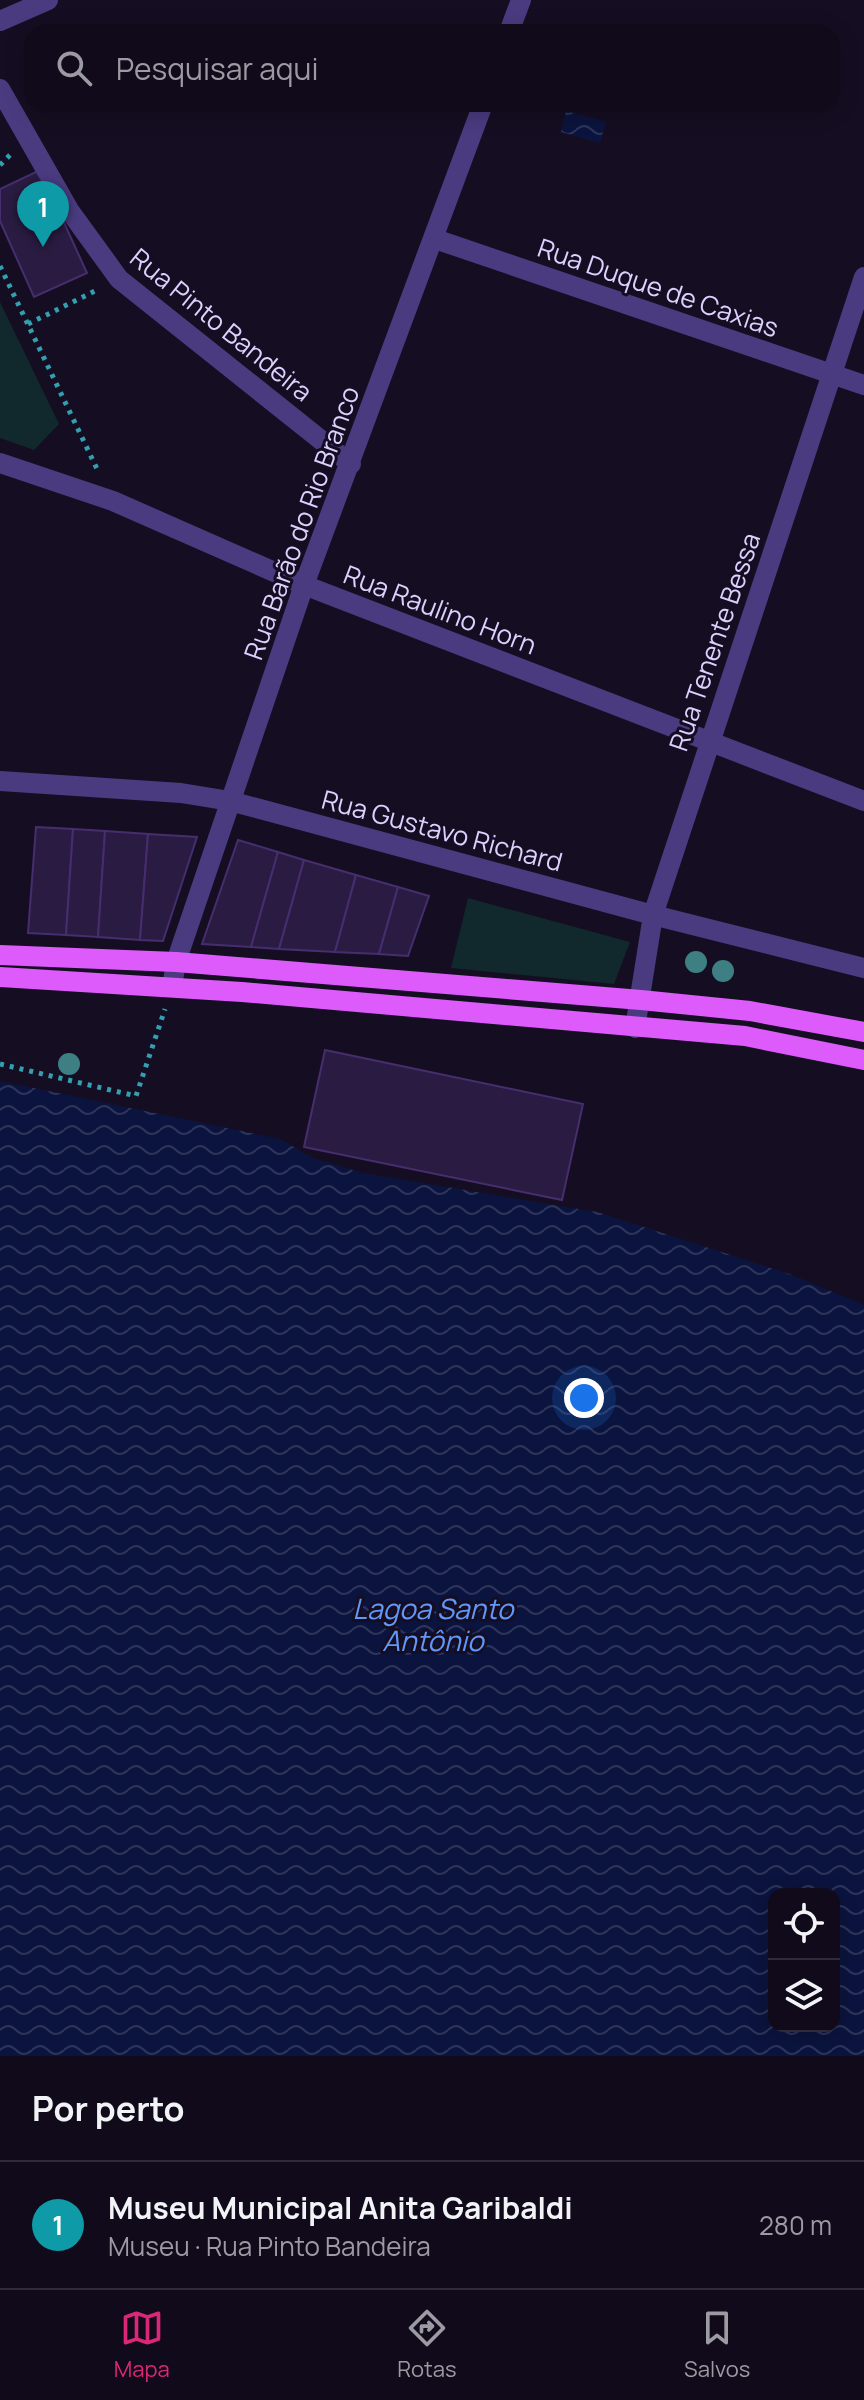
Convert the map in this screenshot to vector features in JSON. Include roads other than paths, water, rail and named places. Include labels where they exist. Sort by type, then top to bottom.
[{"type":"main road","points":[[0,955],[176,962],[641,1000],[750,1011],[864,1032]]},
{"type":"main road","points":[[0,977],[172,987],[745,1036],[864,1060]]},
{"type":"main road","points":[[443,1009],[444,985]]},
{"type":"street","points":[[0,21],[48,0]]},
{"type":"street","points":[[512,24],[521,0]]},
{"type":"street","name":"Rua Pinto Bandeira","points":[[0,89],[69,210],[119,279],[351,464]]},
{"type":"street","name":"Rua Barão do Rio Branco","points":[[172,987],[176,962],[304,585],[480,112]]},
{"type":"street","name":"Rua Duque de Caxias","points":[[435,239],[864,385]]},
{"type":"street","name":"Rua Tenente Bessa","points":[[635,1028],[653,915],[864,277]]},
{"type":"street","name":"Rua Raulino Horn","points":[[0,463],[113,501],[304,585],[864,801]]},
{"type":"street","name":"Rua Gustavo Richard","points":[[0,781],[181,793],[230,801],[653,915],[864,968]]},
{"type":"water","points":[[566,112],[606,122],[600,143],[561,132]]},
{"type":"water","name":"Lagoa Santo Antônio","points":[[0,1081],[280,1139],[313,1158],[363,1173],[597,1212],[833,1288],[864,1305],[864,2056],[0,2056]]},
{"type":"place","name":"Museu Municipal Anita Garibaldi","points":[[43,247]]}]
